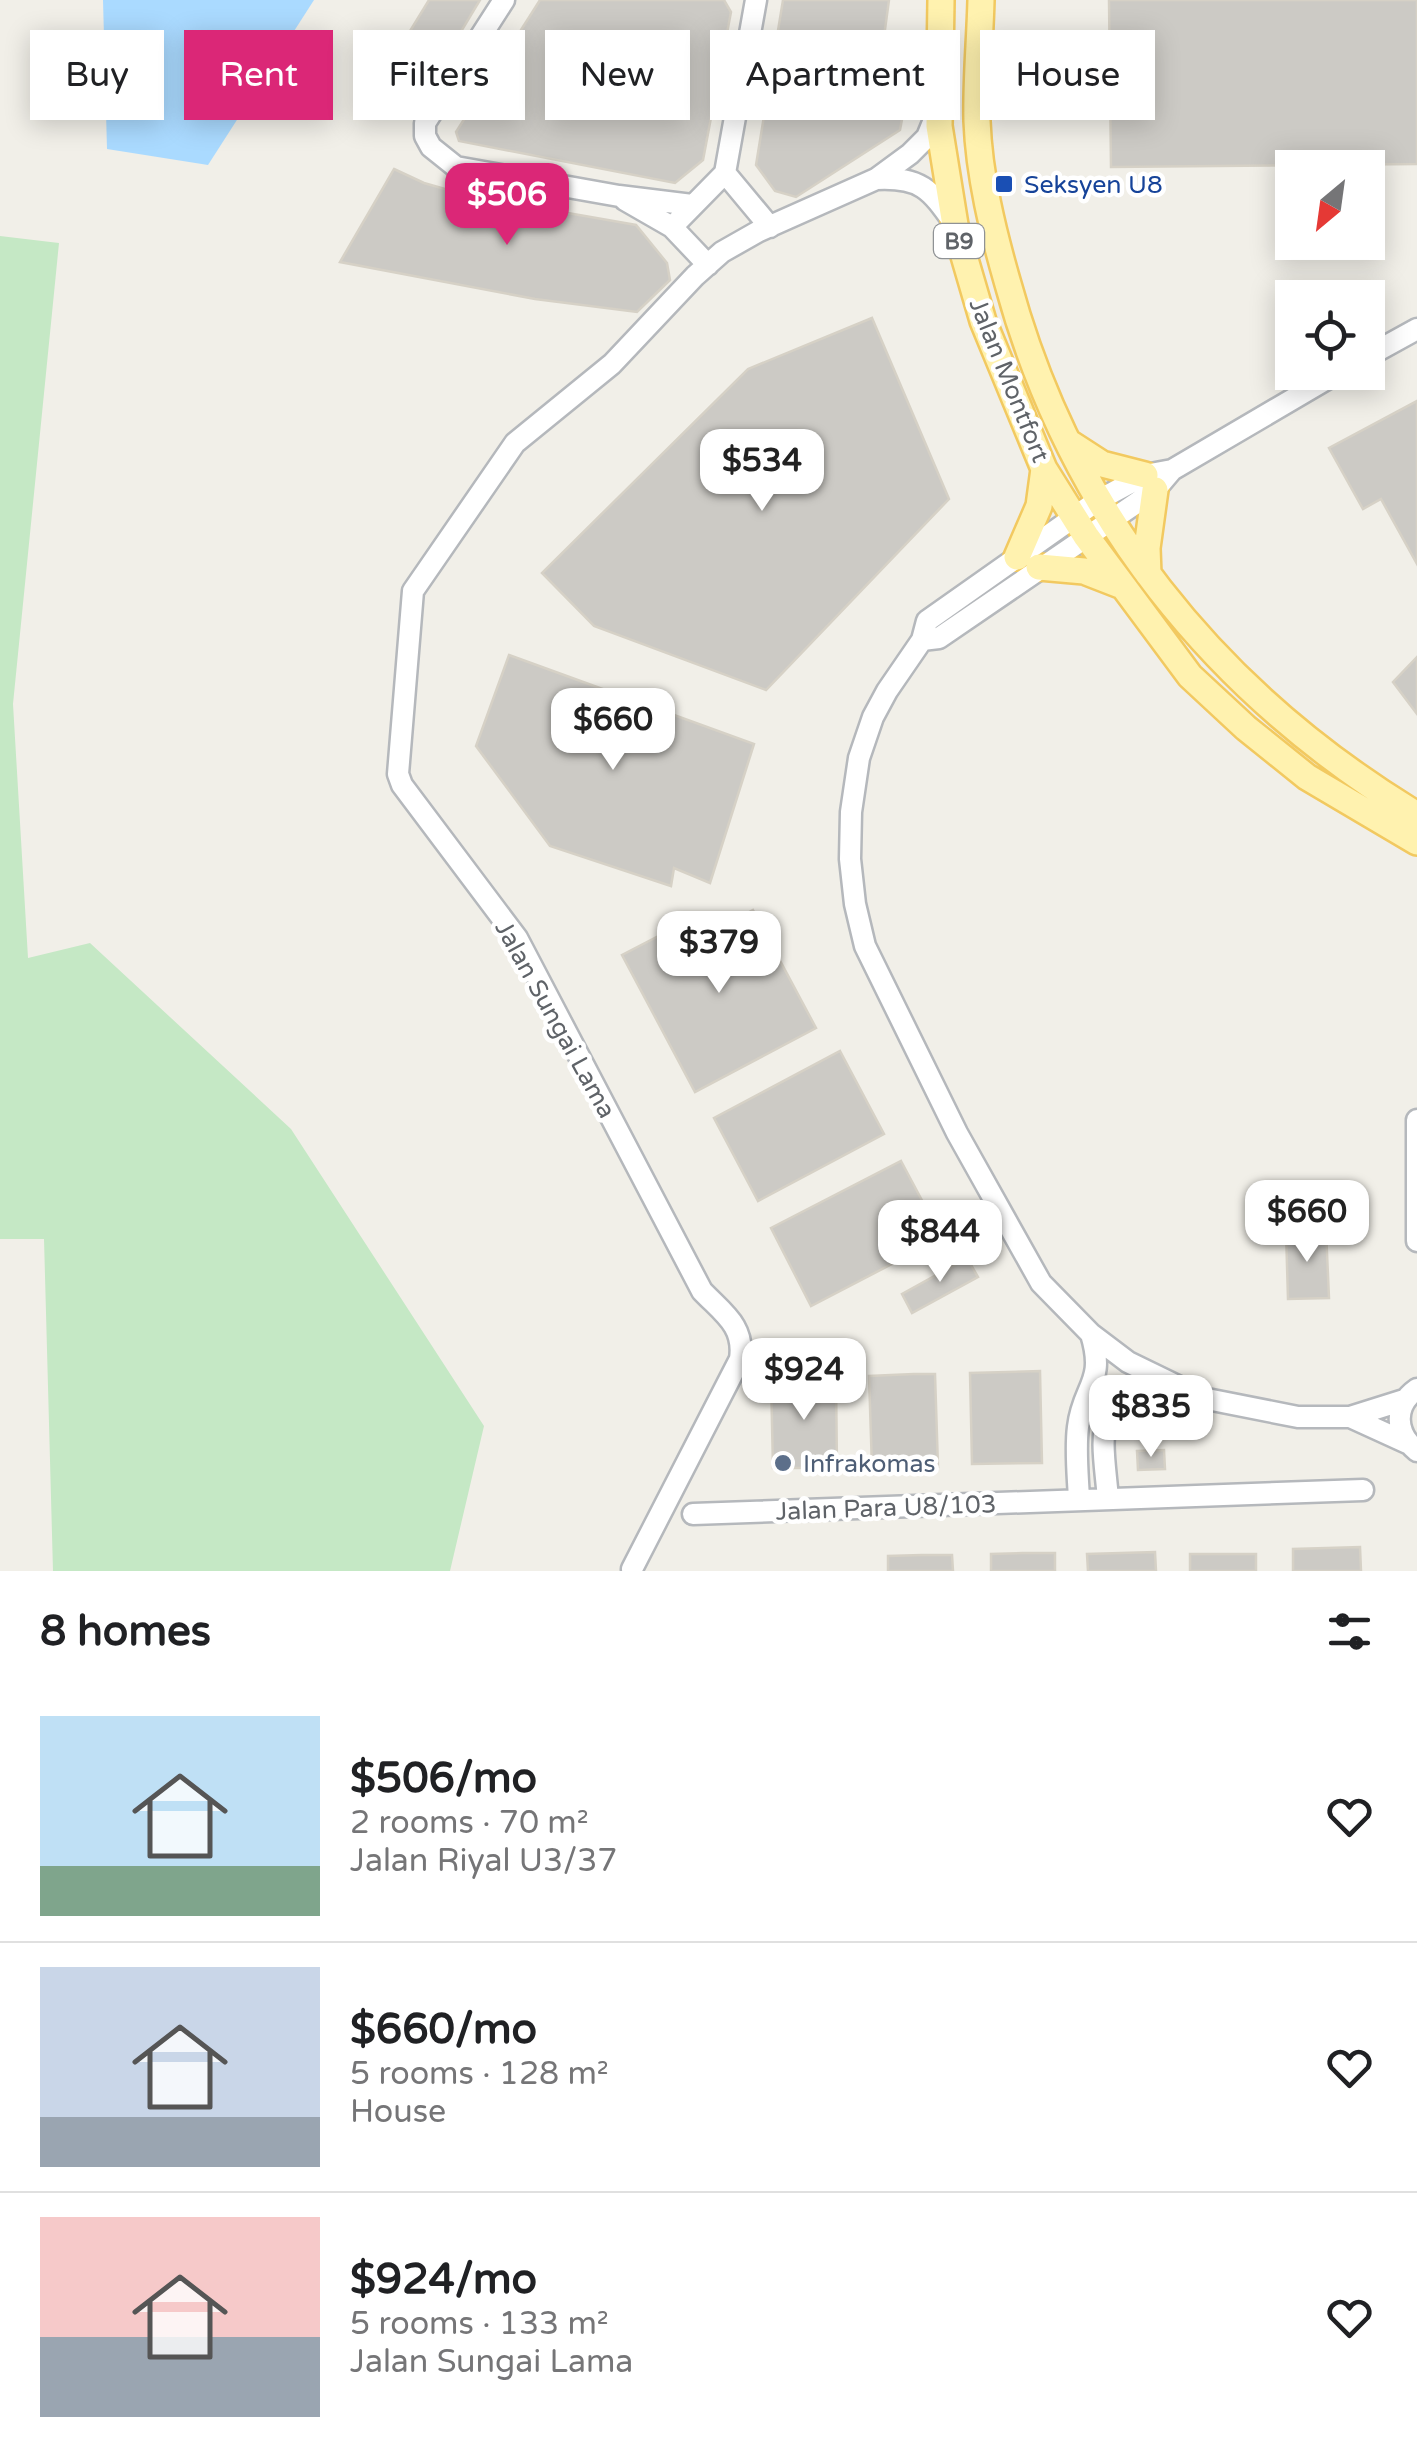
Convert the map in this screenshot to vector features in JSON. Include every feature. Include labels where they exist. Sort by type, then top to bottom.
[{"type":"main road","name":"Jalan Montfort","points":[[940,30],[941,0]]},
{"type":"main road","name":"Jalan Montfort","points":[[981,0],[978,123],[992,226],[1022,335],[1064,440],[1103,510],[1148,574],[1215,653],[1293,728],[1417,815]]},
{"type":"main road","name":"Jalan Montfort","points":[[939,120],[955,225],[983,321],[1044,469],[1079,527],[1190,676],[1306,777],[1417,842]]},
{"type":"main road","points":[[1064,440],[1102,464],[1157,478],[1147,548],[1148,574]]},
{"type":"main road","points":[[1044,469],[1028,562],[1084,571],[1120,586]]},
{"type":"street","points":[[504,0],[425,123],[425,136],[431,146],[456,166],[619,196],[692,205]]},
{"type":"street","points":[[672,227],[725,172],[756,0]]},
{"type":"street","name":"Jalan Sungai Lama","points":[[632,1569],[740,1360],[742,1342],[734,1324],[702,1291],[517,938],[402,785],[398,774],[413,590],[516,443],[612,364],[722,252],[876,179],[927,137],[934,120]]},
{"type":"street","points":[[725,172],[770,227]]},
{"type":"street","points":[[876,179],[900,178],[920,184],[932,193],[955,225]]},
{"type":"street","points":[[619,196],[672,227],[708,265]]},
{"type":"street","points":[[1385,346],[1417,328]]},
{"type":"street","points":[[1308,390],[1103,510],[1028,562],[926,622],[922,640],[887,691],[859,758],[851,812],[850,859],[865,946],[958,1133],[1041,1283],[1090,1334],[1128,1362],[1202,1398],[1298,1417],[1350,1417],[1413,1388]]},
{"type":"street","points":[[1417,1120],[1417,1241]]},
{"type":"street","points":[[1079,1500],[1077,1432],[1082,1409],[1096,1381],[1098,1359],[1090,1334]]},
{"type":"street","points":[[1108,1499],[1104,1423],[1121,1399],[1137,1388],[1162,1381]]},
{"type":"street","points":[[1413,1388],[1399,1422],[1414,1449]]},
{"type":"street","points":[[1350,1417],[1414,1449]]},
{"type":"street","name":"Jalan Para U8/103","points":[[692,1514],[1363,1490]]},
{"type":"green space","points":[[0,236],[59,243],[13,704],[28,958],[90,943],[291,1129],[484,1426],[450,1571],[53,1571],[44,1239],[0,1239]]},
{"type":"water","points":[[103,0],[314,0],[295,30],[184,30],[184,120],[237,120],[208,165],[107,149],[106,120],[164,120],[164,30],[104,30]]},
{"type":"building","points":[[429,0],[480,0],[462,30],[411,30]]},
{"type":"building","points":[[540,0],[724,0],[731,12],[728,30],[710,30],[711,120],[703,160],[675,183],[459,141],[456,132],[464,120],[525,120],[525,30],[521,30]]},
{"type":"building","points":[[783,0],[889,0],[885,30],[778,30]]},
{"type":"building","points":[[1109,0],[1417,0],[1417,164],[1385,164],[1385,150],[1275,150],[1275,165],[1111,167],[1110,120],[1155,120],[1155,30],[1109,30]]},
{"type":"building","points":[[763,120],[902,120],[900,130],[796,197],[775,191],[756,165]]},
{"type":"building","points":[[394,169],[466,195],[636,225],[667,263],[670,280],[637,312],[535,299],[340,262]]},
{"type":"building","points":[[872,318],[949,499],[766,690],[594,626],[542,573],[748,369]]},
{"type":"building","points":[[1417,401],[1417,564],[1381,499],[1363,509],[1329,448]]},
{"type":"building","points":[[509,655],[754,744],[710,883],[674,868],[671,886],[550,846],[476,746]]},
{"type":"building","points":[[1417,657],[1417,714],[1393,682]]},
{"type":"building","points":[[753,910],[816,1028],[695,1092],[622,955],[703,913],[713,932]]},
{"type":"building","points":[[840,1051],[884,1134],[758,1201],[714,1118]]},
{"type":"building","points":[[901,1161],[942,1238],[811,1306],[771,1228]]},
{"type":"building","points":[[1326,1230],[1329,1298],[1288,1299],[1286,1231]]},
{"type":"building","points":[[967,1258],[978,1277],[912,1313],[902,1294]]},
{"type":"building","points":[[1040,1371],[1042,1463],[972,1464],[970,1373]]},
{"type":"building","points":[[935,1374],[938,1467],[872,1468],[869,1376]]},
{"type":"building","points":[[771,1378],[836,1378],[837,1468],[773,1468]]},
{"type":"building","points":[[1164,1450],[1165,1469],[1138,1470],[1137,1451]]},
{"type":"building","points":[[1360,1547],[1361,1571],[1293,1571],[1293,1549]]},
{"type":"building","points":[[1155,1552],[1156,1571],[1088,1571],[1087,1554]]},
{"type":"building","points":[[1055,1553],[1055,1571],[991,1571],[991,1554]]},
{"type":"building","points":[[1190,1554],[1256,1554],[1256,1571],[1190,1571]]},
{"type":"building","points":[[952,1555],[953,1571],[888,1571],[888,1556]]},
{"type":"place","name":"Seksyen U8","points":[[1004,184]]},
{"type":"place","name":"Infrakomas","points":[[783,1463]]}]
